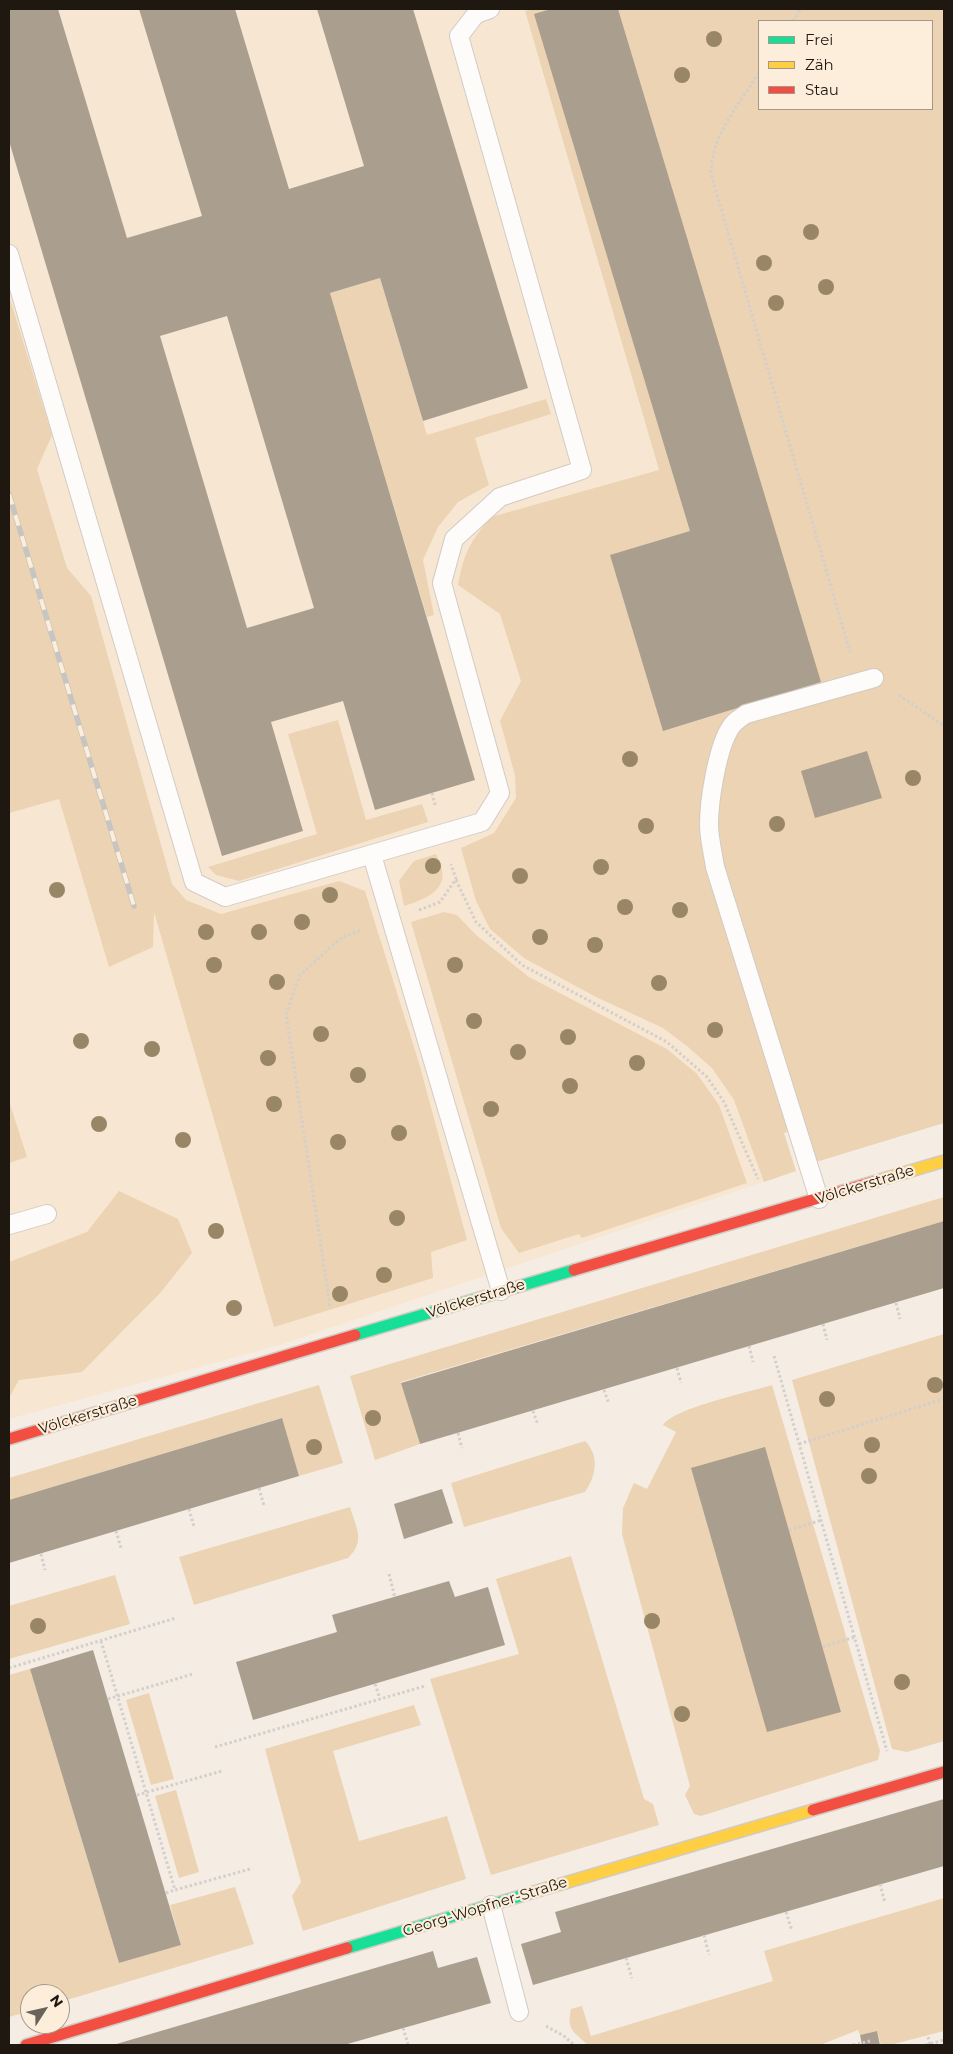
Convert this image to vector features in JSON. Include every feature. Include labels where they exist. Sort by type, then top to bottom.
[{"type":"street","name":"Völckerstraße","points":[[9,1439],[501,1291],[944,1161]]},
{"type":"street","name":"Georg-Wopfner-Straße","points":[[26,2045],[491,1905],[944,1772]]},
{"type":"lane","points":[[9,254],[194,882],[225,897],[482,822],[500,793],[442,583],[454,539],[500,497],[582,470],[459,36],[476,14],[490,9]]},
{"type":"lane","points":[[818,1199],[715,867],[709,825],[713,786],[722,745],[729,728],[736,720],[746,714],[874,678]]},
{"type":"lane","points":[[372,855],[501,1291]]},
{"type":"lane","points":[[9,1225],[47,1214]]},
{"type":"lane","points":[[491,1905],[519,2012]]},
{"type":"path","points":[[793,20],[800,9]]},
{"type":"path","points":[[758,75],[723,130],[711,160],[711,174],[847,647],[853,657],[874,678],[944,726]]},
{"type":"path","points":[[432,793],[456,879],[476,922],[522,965],[667,1042],[707,1076],[724,1102],[758,1180]]},
{"type":"path","points":[[330,1307],[286,1014],[300,975],[342,937],[440,902],[456,879]]},
{"type":"path","points":[[896,1303],[900,1318]]},
{"type":"path","points":[[823,1324],[827,1340]]},
{"type":"path","points":[[749,1346],[753,1362]]},
{"type":"path","points":[[774,1356],[888,1754]]},
{"type":"path","points":[[677,1368],[681,1383]]},
{"type":"path","points":[[604,1390],[609,1404]]},
{"type":"path","points":[[799,1444],[944,1399]]},
{"type":"path","points":[[534,1411],[538,1425]]},
{"type":"path","points":[[458,1433],[462,1448]]},
{"type":"path","points":[[259,1488],[264,1506]]},
{"type":"path","points":[[189,1509],[194,1526]]},
{"type":"path","points":[[789,1530],[822,1520]]},
{"type":"path","points":[[116,1531],[121,1548]]},
{"type":"path","points":[[41,1554],[46,1570]]},
{"type":"path","points":[[389,1574],[395,1598]]},
{"type":"path","points":[[9,1668],[176,1618]]},
{"type":"path","points":[[823,1647],[855,1638]]},
{"type":"path","points":[[101,1640],[175,1890]]},
{"type":"path","points":[[108,1699],[193,1674]]},
{"type":"path","points":[[375,1684],[380,1699]]},
{"type":"path","points":[[215,1747],[425,1686]]},
{"type":"path","points":[[137,1795],[222,1771]]},
{"type":"path","points":[[166,1893],[250,1869]]},
{"type":"path","points":[[880,1884],[885,1903]]},
{"type":"path","points":[[786,1912],[792,1930]]},
{"type":"path","points":[[704,1935],[709,1955]]},
{"type":"path","points":[[626,1958],[632,1978]]},
{"type":"path","points":[[403,2028],[408,2044]]},
{"type":"path","points":[[928,2037],[928,2045],[944,2040]]},
{"type":"path","points":[[854,2045],[870,2041],[861,2045]]},
{"type":"shaded area","points":[[9,9],[532,9],[525,11],[676,529],[784,1133],[796,1171],[280,1345],[9,1419]]},
{"type":"shaded area","points":[[532,9],[944,9],[944,1123],[816,1162],[804,1126],[784,1133],[796,1171],[764,1182],[734,1100],[712,1068],[663,1028],[596,997],[524,958],[490,929],[476,901],[461,848],[494,833],[516,798],[515,775],[500,721],[521,681],[500,614],[458,585],[469,548],[491,517],[659,470],[525,11]]},
{"type":"shaded area","points":[[380,278],[427,435],[546,399],[551,414],[475,438],[489,485],[458,502],[438,527],[423,560],[434,615],[427,617],[330,293]]},
{"type":"shaded area","points":[[9,296],[52,435],[37,469],[67,568],[91,596],[172,884],[186,900],[221,914],[339,881],[365,891],[419,1063],[467,1240],[431,1252],[433,1278],[274,1327],[154,912],[153,947],[109,967],[59,799],[9,813]]},
{"type":"shaded area","points":[[338,720],[366,820],[422,804],[428,822],[239,881],[216,875],[208,867],[317,834],[288,734]]},
{"type":"shaded area","points":[[436,854],[442,870],[440,884],[431,894],[404,906],[399,881],[414,861]]},
{"type":"shaded area","points":[[444,912],[457,915],[476,935],[529,977],[667,1049],[697,1074],[719,1105],[747,1183],[582,1238],[579,1234],[519,1253],[501,1228],[411,922]]},
{"type":"shaded area","points":[[9,1101],[27,1157],[9,1163]]},
{"type":"shaded area","points":[[119,1191],[178,1219],[192,1253],[161,1292],[82,1372],[19,1380],[9,1398],[9,1262],[87,1232]]},
{"type":"shaded area","points":[[944,1197],[944,1221],[401,1382],[420,1444],[375,1460],[350,1376]]},
{"type":"shaded area","points":[[944,1334],[944,1741],[907,1752],[892,1749],[792,1380]]},
{"type":"shaded area","points":[[319,1385],[343,1463],[299,1476],[281,1418],[9,1500],[9,1478]]},
{"type":"shaded area","points":[[772,1385],[880,1751],[878,1760],[701,1816],[694,1814],[685,1795],[690,1786],[622,1534],[623,1508],[634,1483],[647,1489],[676,1432],[663,1425],[670,1419],[697,1407]]},
{"type":"shaded area","points":[[585,1441],[593,1453],[595,1466],[592,1479],[585,1492],[464,1527],[451,1483]]},
{"type":"shaded area","points":[[350,1507],[357,1528],[358,1540],[354,1552],[348,1558],[194,1605],[179,1557]]},
{"type":"shaded area","points":[[571,1556],[644,1799],[653,1804],[659,1825],[491,1875],[430,1679],[519,1654],[496,1579]]},
{"type":"shaded area","points":[[115,1575],[130,1624],[9,1659],[9,1606]]},
{"type":"shaded area","points":[[30,1669],[119,1963],[181,1945],[170,1905],[235,1887],[254,1944],[70,1999],[70,1984],[20,1984],[20,2014],[9,2017],[9,1675]]},
{"type":"shaded area","points":[[149,1693],[174,1779],[151,1785],[126,1700]]},
{"type":"shaded area","points":[[414,1705],[421,1725],[333,1751],[359,1841],[447,1816],[466,1879],[303,1931],[292,1896],[301,1882],[265,1749]]},
{"type":"shaded area","points":[[176,1790],[199,1872],[179,1878],[155,1796]]},
{"type":"shaded area","points":[[944,1898],[944,2031],[890,2045],[881,2045],[877,2031],[860,2035],[858,2030],[820,2045],[588,2045],[570,2026],[571,2009],[582,2006],[591,2036],[773,1981],[764,1951]]},
{"type":"building","points":[[9,9],[58,9],[127,238],[202,216],[139,9],[235,9],[289,189],[364,166],[317,9],[413,9],[528,388],[423,421],[380,278],[330,293],[475,780],[375,810],[343,701],[271,722],[303,831],[222,856],[9,141]],"holes":[[[227,316],[314,608],[247,628],[160,336]]]},
{"type":"building","points":[[551,9],[618,9],[821,682],[663,731],[610,555],[690,531],[534,14]]},
{"type":"building","points":[[867,751],[882,798],[815,818],[801,771]]},
{"type":"building","points":[[944,1221],[944,1288],[420,1444],[401,1383]]},
{"type":"building","points":[[282,1418],[299,1476],[9,1563],[9,1500]]},
{"type":"building","points":[[765,1447],[841,1712],[767,1732],[691,1468]]},
{"type":"building","points":[[442,1489],[453,1523],[404,1539],[394,1504]]},
{"type":"building","points":[[449,1581],[455,1597],[488,1587],[505,1645],[253,1720],[236,1662],[337,1632],[332,1615]]},
{"type":"building","points":[[93,1650],[181,1945],[119,1963],[30,1669]]},
{"type":"building","points":[[944,1799],[944,1866],[533,1985],[521,1944],[561,1932],[555,1912]]},
{"type":"building","points":[[433,1951],[438,1968],[477,1957],[491,2003],[344,2045],[113,2045]]},
{"type":"building","points":[[877,2031],[880,2045],[862,2045],[860,2035]]},
{"type":"railway","points":[[9,494],[134,906]]},
{"type":"traffic: fast","points":[[355,1335],[574,1270]]},
{"type":"traffic: fast","points":[[347,1948],[534,1892]]},
{"type":"traffic: slow","points":[[880,1180],[944,1161]]},
{"type":"traffic: slow","points":[[534,1892],[813,1810]]},
{"type":"traffic: jam","points":[[574,1270],[880,1180]]},
{"type":"traffic: jam","points":[[9,1439],[355,1335]]},
{"type":"traffic: jam","points":[[813,1810],[944,1772]]},
{"type":"traffic: jam","points":[[26,2045],[347,1948]]}]
